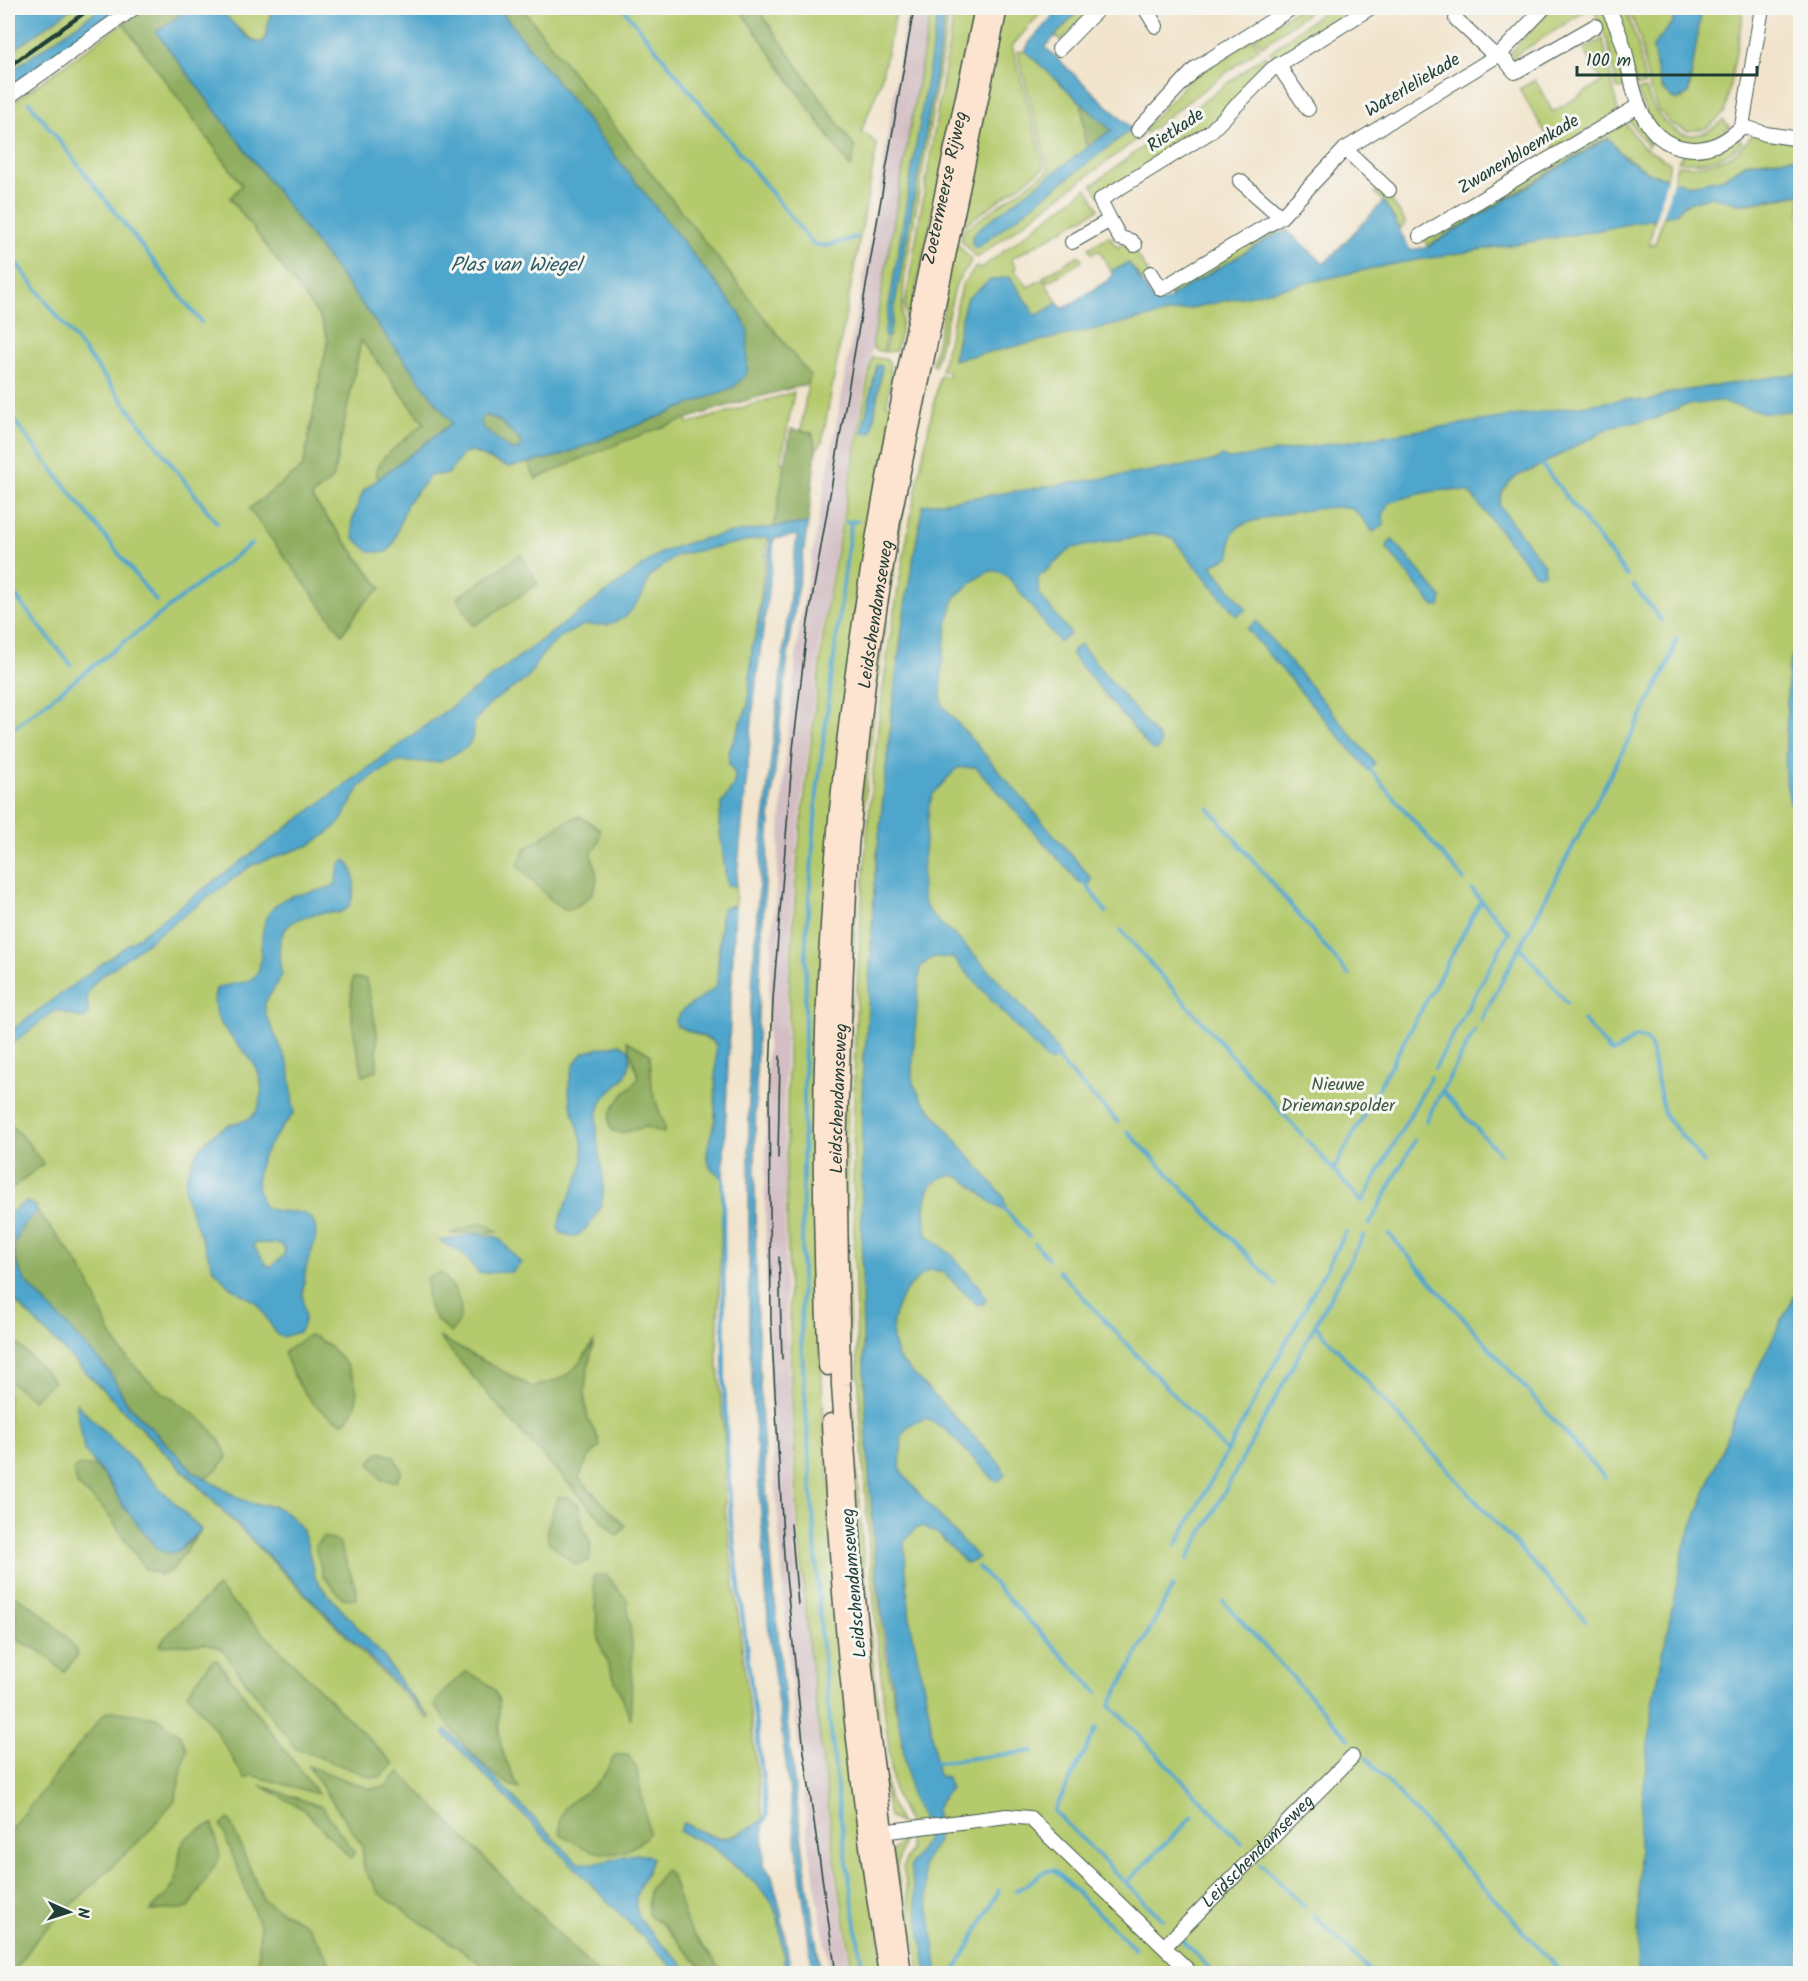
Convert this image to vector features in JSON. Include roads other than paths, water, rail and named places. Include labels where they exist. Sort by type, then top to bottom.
[{"type":"main road","name":"Zoetermeerse Rijweg","points":[[915,369],[984,8]]},
{"type":"main road","name":"Zoetermeerse Rijweg","points":[[915,369],[998,8]]},
{"type":"main road","name":"Leidschendamseweg","points":[[888,1974],[874,1833],[847,1647],[833,1458],[824,1270],[825,1065],[830,932],[842,769],[876,538],[915,369]]},
{"type":"main road","name":"Leidschendamseweg","points":[[874,1833],[902,1974]]},
{"type":"street","points":[[8,97],[134,8]]},
{"type":"street","points":[[1059,49],[1099,8]]},
{"type":"street","points":[[1145,8],[1156,26]]},
{"type":"street","points":[[1138,130],[1196,68],[1292,8]]},
{"type":"street","name":"Rietkade","points":[[1110,220],[1100,200],[1210,132],[1278,64],[1370,8]]},
{"type":"street","name":"Waterleliekade","points":[[1151,273],[1161,289],[1281,216],[1345,149],[1500,54],[1544,8]]},
{"type":"street","points":[[1608,8],[1621,37],[1638,106],[1653,130],[1678,147],[1700,148],[1713,146],[1728,138],[1742,126],[1762,8]]},
{"type":"street","name":"Waterleliekade","points":[[1456,19],[1492,53],[1500,54],[1515,72],[1595,26]]},
{"type":"street","points":[[1278,64],[1308,109]]},
{"type":"street","name":"Zwanenbloemkade","points":[[1420,236],[1638,106]]},
{"type":"street","points":[[1742,126],[1766,134],[1800,139]]},
{"type":"street","points":[[1345,149],[1389,190]]},
{"type":"street","points":[[1240,181],[1281,216]]},
{"type":"street","points":[[1072,242],[1110,220],[1120,238],[1131,241],[1135,245]]},
{"type":"street","name":"Leidschendamseweg","points":[[1164,1947],[1352,1757]]},
{"type":"street","points":[[874,1833],[921,1829],[1007,1816],[1030,1818],[1192,1974]]},
{"type":"water","name":"Plas van Wiegel","points":[[202,6],[215,8],[249,38],[262,43],[274,8],[498,8],[740,314],[748,330],[747,373],[734,387],[559,456],[509,467],[470,451],[464,453],[448,474],[431,475],[407,503],[393,544],[387,552],[370,552],[354,538],[352,522],[364,490],[452,423],[156,32],[190,8]],"holes":[[[487,415],[500,421],[521,441],[520,449],[512,451],[483,428],[480,420]]]},
{"type":"water","points":[[8,8],[72,8],[8,54]]},
{"type":"water","points":[[101,8],[121,8],[8,89],[8,73]]},
{"type":"water","points":[[939,8],[946,8],[889,337],[884,336]]},
{"type":"water","points":[[1060,8],[1081,8],[1045,47],[1132,129],[977,248],[972,245],[972,238],[978,229],[1111,130],[1025,51],[1029,43]]},
{"type":"water","points":[[1672,8],[1702,8],[1688,94],[1676,100],[1669,96],[1661,85],[1653,48],[1673,23]]},
{"type":"water","points":[[1608,138],[1625,158],[1651,174],[1689,185],[1722,179],[1748,163],[1800,157],[1800,194],[1740,204],[1711,196],[1683,205],[1675,214],[1595,231],[1393,264],[953,360],[965,303],[990,280],[1010,277],[1036,316],[1058,303],[1063,309],[1109,280],[1113,275],[1111,271],[1129,263],[1155,303],[1172,299],[1171,296],[1276,234],[1289,232],[1324,264],[1384,201],[1410,250],[1428,247]]},
{"type":"water","points":[[877,365],[882,366],[872,433],[862,432]]},
{"type":"water","points":[[1800,373],[1800,410],[1767,413],[1718,401],[1682,406],[1655,419],[1613,426],[1513,479],[1502,492],[1499,505],[1544,565],[1544,573],[1539,575],[1535,574],[1469,492],[1449,490],[1418,494],[1389,503],[1383,515],[1384,525],[1373,532],[1357,512],[1342,507],[1292,512],[1256,520],[1236,529],[1231,538],[1231,556],[1211,565],[1246,609],[1237,616],[1173,539],[1165,535],[1153,534],[1072,548],[1038,578],[1039,594],[1071,634],[1059,642],[1008,577],[1002,573],[992,571],[983,574],[954,599],[943,653],[942,705],[1092,879],[1090,884],[1078,881],[976,767],[957,768],[933,794],[929,806],[922,870],[922,894],[926,907],[1013,996],[1045,1033],[1060,1057],[1051,1062],[1046,1059],[953,958],[933,957],[920,967],[913,1083],[923,1101],[1003,1196],[1007,1210],[996,1206],[961,1178],[942,1177],[932,1185],[926,1202],[927,1235],[952,1255],[981,1289],[986,1299],[984,1304],[976,1304],[942,1271],[929,1270],[909,1288],[896,1309],[893,1321],[894,1346],[899,1359],[1001,1465],[1005,1474],[999,1481],[994,1480],[946,1430],[926,1418],[908,1426],[902,1435],[900,1470],[978,1558],[966,1563],[938,1534],[923,1526],[915,1529],[904,1542],[910,1621],[929,1712],[937,1772],[939,1776],[947,1778],[950,1788],[936,1808],[937,1842],[923,1865],[938,1973],[927,1973],[910,1866],[927,1838],[921,1814],[911,1796],[877,1572],[867,1443],[862,1314],[863,1055],[866,1044],[875,877],[905,606],[923,505],[1198,464],[1217,460],[1222,456],[1228,459],[1237,458],[1626,399],[1649,401],[1668,393]]},
{"type":"water","points":[[808,523],[782,704],[765,886],[756,1067],[756,1249],[762,1430],[776,1612],[796,1793],[821,1974],[813,1973],[769,1633],[749,1333],[749,1031],[763,829],[797,535],[773,539],[773,555],[755,690],[736,886],[727,885],[719,822],[722,803],[734,785],[735,774],[729,764],[729,752],[748,705],[752,647],[757,631],[770,543],[767,537],[677,555],[650,576],[642,596],[626,617],[607,625],[584,625],[560,637],[541,656],[527,679],[493,701],[475,720],[472,739],[467,747],[440,762],[397,762],[373,776],[360,787],[341,821],[327,834],[310,845],[252,865],[98,979],[88,992],[89,1015],[84,1019],[56,1010],[8,1047],[8,1033],[660,553],[714,536]]},
{"type":"water","points":[[1392,539],[1442,598],[1440,607],[1434,607],[1386,547]]},
{"type":"water","points":[[1256,621],[1375,763],[1369,771],[1247,629]]},
{"type":"water","points":[[1800,625],[1800,818],[1790,803],[1785,777],[1788,672]]},
{"type":"water","points":[[1080,644],[1159,739],[1161,743],[1157,750],[1150,748],[1072,655],[1072,651]]},
{"type":"water","points":[[346,860],[354,877],[353,896],[348,908],[339,913],[322,913],[300,918],[285,929],[279,954],[282,975],[265,1003],[265,1013],[289,1066],[294,1113],[265,1152],[260,1162],[257,1185],[264,1206],[273,1210],[307,1215],[312,1219],[316,1233],[303,1286],[304,1323],[299,1332],[282,1337],[277,1335],[257,1303],[230,1287],[213,1268],[186,1199],[186,1178],[200,1148],[225,1127],[250,1118],[260,1102],[261,1084],[257,1069],[219,1020],[214,1006],[216,989],[247,981],[255,976],[259,970],[265,921],[270,912],[278,903],[292,896],[335,885],[340,864]],"holes":[[[256,1243],[281,1244],[285,1249],[283,1256],[272,1266],[268,1266],[253,1246]]]},
{"type":"water","points":[[735,906],[723,1179],[710,1167],[707,1159],[715,1120],[716,1045],[712,1040],[677,1026],[675,1021],[683,1010],[715,988],[722,908]]},
{"type":"water","points":[[620,1044],[629,1050],[628,1071],[600,1104],[598,1113],[598,1147],[603,1178],[600,1208],[591,1222],[576,1237],[561,1233],[558,1228],[560,1219],[579,1176],[583,1159],[581,1136],[569,1093],[573,1068],[577,1059],[584,1053]]},
{"type":"water","points":[[26,1202],[35,1205],[37,1211],[21,1228],[13,1248],[16,1263],[26,1282],[109,1371],[128,1405],[194,1472],[240,1499],[253,1504],[273,1506],[286,1512],[298,1524],[305,1536],[315,1577],[323,1589],[383,1656],[404,1688],[430,1718],[8,1294],[8,1214]]},
{"type":"water","points":[[476,1234],[498,1237],[521,1263],[512,1272],[478,1273],[463,1253],[440,1241]]},
{"type":"water","points":[[1800,1284],[1800,1973],[1638,1973],[1639,1830],[1653,1704],[1684,1547],[1739,1406]]},
{"type":"water","points":[[76,1403],[201,1530],[176,1552],[166,1553],[158,1549],[123,1506],[111,1484],[84,1450]]},
{"type":"water","points":[[447,1730],[576,1861],[597,1863],[637,1854],[652,1858],[637,1892],[636,1909],[647,1929],[674,1955],[688,1973],[678,1973],[443,1733]]},
{"type":"water","points":[[763,1820],[764,1865],[772,1876],[781,1912],[791,1973],[786,1973],[778,1916],[771,1901],[757,1885],[713,1847],[679,1831],[683,1823],[716,1837],[731,1837]]},
{"type":"waterway","points":[[623,8],[813,244],[826,246],[857,237]]},
{"type":"waterway","points":[[29,102],[201,322]]},
{"type":"waterway","points":[[8,252],[217,523]]},
{"type":"waterway","points":[[8,413],[156,601]]},
{"type":"waterway","points":[[1540,462],[1627,576]]},
{"type":"waterway","points":[[846,522],[857,521]]},
{"type":"waterway","points":[[851,522],[817,792],[806,940],[801,1336],[822,1646],[839,1807],[863,1974]]},
{"type":"waterway","points":[[8,732],[251,544]]},
{"type":"waterway","points":[[1633,585],[1662,621]]},
{"type":"waterway","points":[[8,587],[71,665]]},
{"type":"waterway","points":[[1481,1021],[1668,665],[1677,638]]},
{"type":"waterway","points":[[1369,765],[1372,772],[1464,880]]},
{"type":"waterway","points":[[1209,808],[1349,975]]},
{"type":"waterway","points":[[1082,879],[1106,912]]},
{"type":"waterway","points":[[1472,890],[1510,933]]},
{"type":"waterway","points":[[1333,1171],[1481,901]]},
{"type":"waterway","points":[[1121,930],[1302,1135]]},
{"type":"waterway","points":[[1435,1068],[1509,932]]},
{"type":"waterway","points":[[1520,947],[1567,1003]]},
{"type":"waterway","points":[[1583,1020],[1611,1052],[1617,1051],[1636,1037],[1645,1038],[1650,1044],[1664,1114],[1704,1163]]},
{"type":"waterway","points":[[1426,1121],[1475,1030]]},
{"type":"waterway","points":[[1056,1058],[1118,1122]]},
{"type":"waterway","points":[[1307,1140],[1362,1202],[1431,1077]]},
{"type":"waterway","points":[[1442,1091],[1500,1154]]},
{"type":"waterway","points":[[1127,1131],[1276,1285]]},
{"type":"waterway","points":[[1369,1225],[1415,1140]]},
{"type":"waterway","points":[[723,1179],[724,1384],[731,1522],[767,1814],[763,1823]]},
{"type":"waterway","points":[[1004,1208],[1029,1237]]},
{"type":"waterway","points":[[1176,1546],[1346,1232]]},
{"type":"waterway","points":[[1389,1234],[1605,1478]]},
{"type":"waterway","points":[[1188,1559],[1364,1235]]},
{"type":"waterway","points":[[1035,1244],[1048,1258]]},
{"type":"waterway","points":[[1059,1271],[1227,1452]]},
{"type":"waterway","points":[[1315,1325],[1586,1621]]},
{"type":"waterway","points":[[978,1567],[1097,1692]]},
{"type":"waterway","points":[[1173,1586],[1110,1705],[1242,1843]]},
{"type":"waterway","points":[[1223,1601],[1349,1739]]},
{"type":"waterway","points":[[1097,1728],[1054,1811],[1163,1920]]},
{"type":"waterway","points":[[932,1763],[1033,1751]]},
{"type":"waterway","points":[[1366,1758],[1561,1972]]},
{"type":"waterway","points":[[1126,1883],[1193,1816]]},
{"type":"waterway","points":[[1261,1864],[1305,1907]]},
{"type":"waterway","points":[[1016,1890],[1039,1875],[1054,1870],[1135,1949]]},
{"type":"waterway","points":[[954,1974],[999,1890]]},
{"type":"waterway","points":[[1314,1915],[1368,1969]]},
{"type":"waterway","points":[[1183,1941],[1215,1974]]},
{"type":"tram line","points":[[836,1974],[804,1752],[784,1556],[771,1320],[769,1099],[773,999],[793,749],[808,622],[914,8]]},
{"type":"tram line","points":[[778,1158],[780,1056]]},
{"type":"tram line","points":[[779,1257],[782,1359]]},
{"type":"tram line","points":[[791,1524],[798,1605]]},
{"type":"railway","points":[[8,67],[91,8]]},
{"type":"park label","name":"Nieuwe Driemanspolder","points":[[1338,1095]]}]
